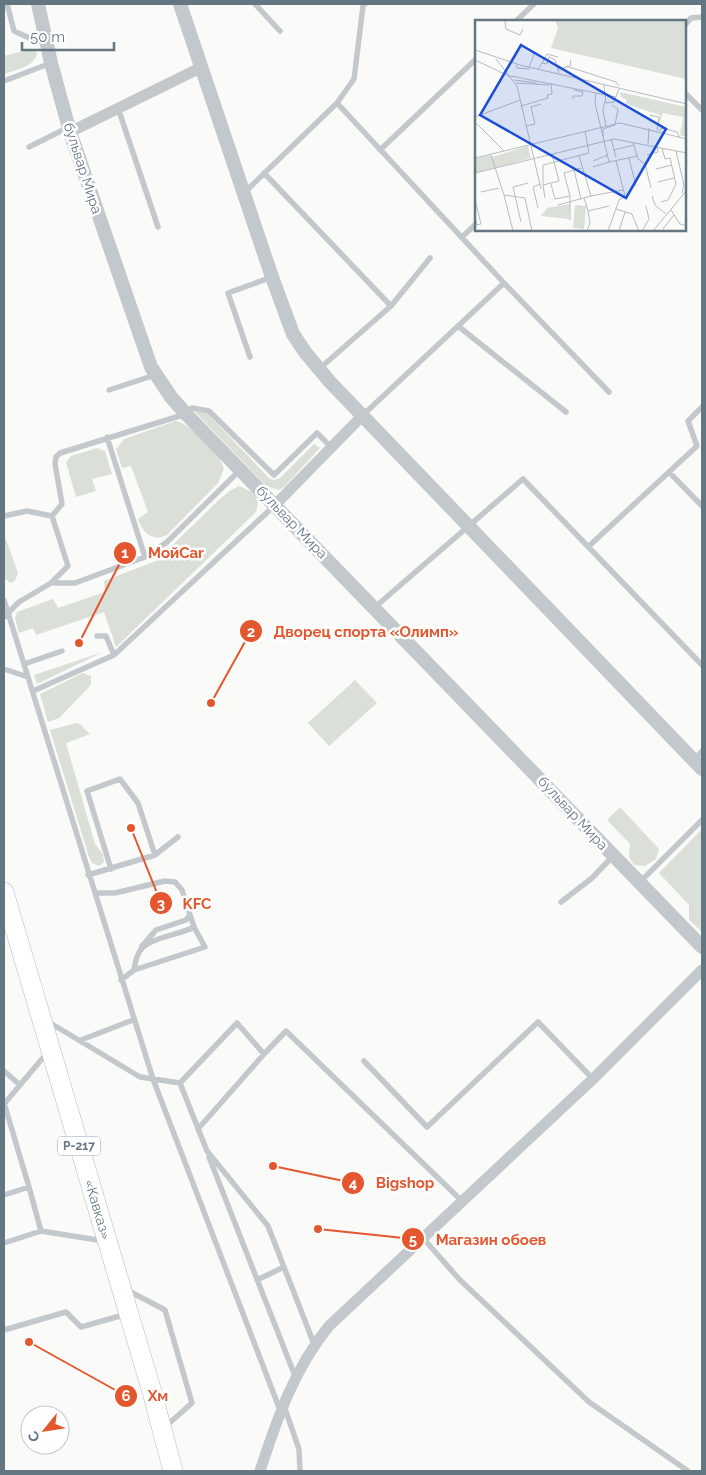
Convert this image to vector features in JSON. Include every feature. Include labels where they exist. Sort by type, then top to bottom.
[{"type":"highway","name":"«Кавказ»","points":[[4,892],[8,916],[41,1018],[129,1313],[173,1471]]},
{"type":"street","name":"бульвар Мира","points":[[38,4],[51,63],[70,129],[117,271],[155,375],[186,414],[702,947]]},
{"type":"street","points":[[180,4],[200,68],[293,334],[319,369],[699,760]]},
{"type":"street","points":[[70,129],[200,68]]},
{"type":"street","points":[[275,505],[364,414]]},
{"type":"street","points":[[260,1471],[295,1376],[314,1344],[329,1326],[593,1079],[702,970]]},
{"type":"lane","points":[[7,4],[14,31],[36,40],[46,41]]},
{"type":"lane","points":[[255,4],[280,32]]},
{"type":"lane","points":[[243,193],[337,103],[354,79],[363,6],[365,4]]},
{"type":"lane","points":[[517,20],[534,4]]},
{"type":"lane","points":[[686,24],[691,18],[702,17]]},
{"type":"lane","points":[[380,150],[475,60]]},
{"type":"lane","points":[[4,80],[51,63]]},
{"type":"lane","points":[[686,94],[702,110]]},
{"type":"lane","points":[[337,103],[504,283],[609,392]]},
{"type":"lane","points":[[118,108],[158,227]]},
{"type":"lane","points":[[29,147],[70,129]]},
{"type":"lane","points":[[264,173],[391,306]]},
{"type":"lane","points":[[462,238],[475,225]]},
{"type":"lane","points":[[319,369],[391,306],[430,258]]},
{"type":"lane","points":[[250,357],[228,293],[272,277]]},
{"type":"lane","points":[[364,414],[504,283]]},
{"type":"lane","points":[[458,326],[566,412]]},
{"type":"lane","points":[[109,390],[155,375]]},
{"type":"lane","points":[[589,546],[697,446],[688,421],[702,407]]},
{"type":"lane","points":[[52,516],[62,504],[56,458],[60,453],[186,414],[192,408],[209,411],[274,475],[317,433],[332,448]]},
{"type":"lane","points":[[108,437],[145,557]]},
{"type":"lane","points":[[51,584],[75,583],[145,557],[167,542],[240,470]]},
{"type":"lane","points":[[669,472],[702,506]]},
{"type":"lane","points":[[375,608],[523,479],[702,665]]},
{"type":"lane","points":[[32,691],[114,655],[275,505]]},
{"type":"lane","points":[[4,516],[27,511],[52,516]]},
{"type":"lane","points":[[6,615],[19,602],[51,584],[68,566],[52,516]]},
{"type":"lane","points":[[4,600],[6,615],[24,664],[133,1020],[153,1079],[299,1450],[300,1471]]},
{"type":"lane","points":[[97,636],[106,636],[114,655]]},
{"type":"lane","points":[[24,664],[62,651]]},
{"type":"lane","points":[[4,669],[28,677]]},
{"type":"lane","points":[[112,869],[87,791],[120,779],[138,802],[155,855]]},
{"type":"lane","points":[[640,882],[702,820]]},
{"type":"lane","points":[[88,875],[155,855],[178,836]]},
{"type":"lane","points":[[561,902],[592,878],[613,856]]},
{"type":"lane","points":[[95,894],[115,893],[165,881],[175,882],[182,890],[194,927],[205,947],[134,970],[121,980]]},
{"type":"lane","points":[[134,970],[140,950],[156,930],[186,920],[190,915]]},
{"type":"lane","points":[[140,950],[149,943],[194,927]]},
{"type":"lane","points":[[41,1018],[140,1077],[180,1083]]},
{"type":"lane","points":[[80,1040],[133,1020]]},
{"type":"lane","points":[[364,1061],[427,1127],[538,1022],[593,1079]]},
{"type":"lane","points":[[180,1083],[237,1023],[264,1054]]},
{"type":"lane","points":[[198,1129],[286,1031],[463,1202]]},
{"type":"lane","points":[[41,1231],[4,1104],[50,1050]]},
{"type":"lane","points":[[4,1071],[20,1085]]},
{"type":"lane","points":[[180,1083],[295,1376]]},
{"type":"lane","points":[[207,1151],[268,1226],[314,1344]]},
{"type":"lane","points":[[4,1195],[29,1187]]},
{"type":"lane","points":[[4,1242],[41,1231],[107,1241]]},
{"type":"lane","points":[[424,1238],[459,1279],[589,1402],[688,1471]]},
{"type":"lane","points":[[257,1280],[284,1267]]},
{"type":"lane","points":[[121,1287],[165,1310],[192,1403],[162,1430]]},
{"type":"lane","points":[[4,1330],[66,1312],[81,1327],[129,1313]]},
{"type":"shaded area","points":[[34,50],[37,53],[33,62],[4,74],[4,56]]},
{"type":"shaded area","points":[[194,411],[208,414],[269,478],[274,480],[280,478],[314,444],[320,448],[279,490],[266,486]]},
{"type":"shaded area","points":[[176,421],[182,423],[204,440],[222,463],[224,469],[218,483],[167,535],[153,537],[145,532],[138,519],[148,512],[131,466],[122,468],[116,449],[124,439]]},
{"type":"shaded area","points":[[97,448],[105,451],[112,474],[92,479],[96,491],[76,497],[66,462],[71,456]]},
{"type":"shaded area","points":[[239,486],[254,493],[258,503],[256,512],[116,647],[104,612],[36,635],[33,628],[19,633],[15,618],[17,612],[53,599],[58,608],[105,592],[104,581],[156,561],[221,498]]},
{"type":"shaded area","points":[[4,534],[18,573],[15,581],[10,583],[4,578]]},
{"type":"shaded area","points":[[103,652],[37,684],[34,675]]},
{"type":"shaded area","points":[[83,673],[91,676],[91,685],[59,718],[48,722],[40,694]]},
{"type":"shaded area","points":[[355,680],[377,703],[329,746],[308,723]]},
{"type":"shaded area","points":[[76,723],[80,724],[90,734],[66,743],[95,844],[103,854],[104,862],[99,866],[92,863],[89,857],[50,730]]},
{"type":"shaded area","points":[[620,807],[659,849],[656,859],[645,866],[634,865],[629,857],[630,844],[607,820]]},
{"type":"shaded area","points":[[702,829],[702,932],[689,920],[689,905],[659,873]]},
{"type":"place","name":"МойCar","points":[[79,643]]},
{"type":"place","name":"Дворец спорта «Олимп»","points":[[211,703]]},
{"type":"place","name":"KFC","points":[[131,828]]},
{"type":"place","name":"Bigshop","points":[[273,1166]]},
{"type":"place","name":"Магазин обоев","points":[[318,1229]]},
{"type":"place","name":"Хм","points":[[29,1342]]}]
